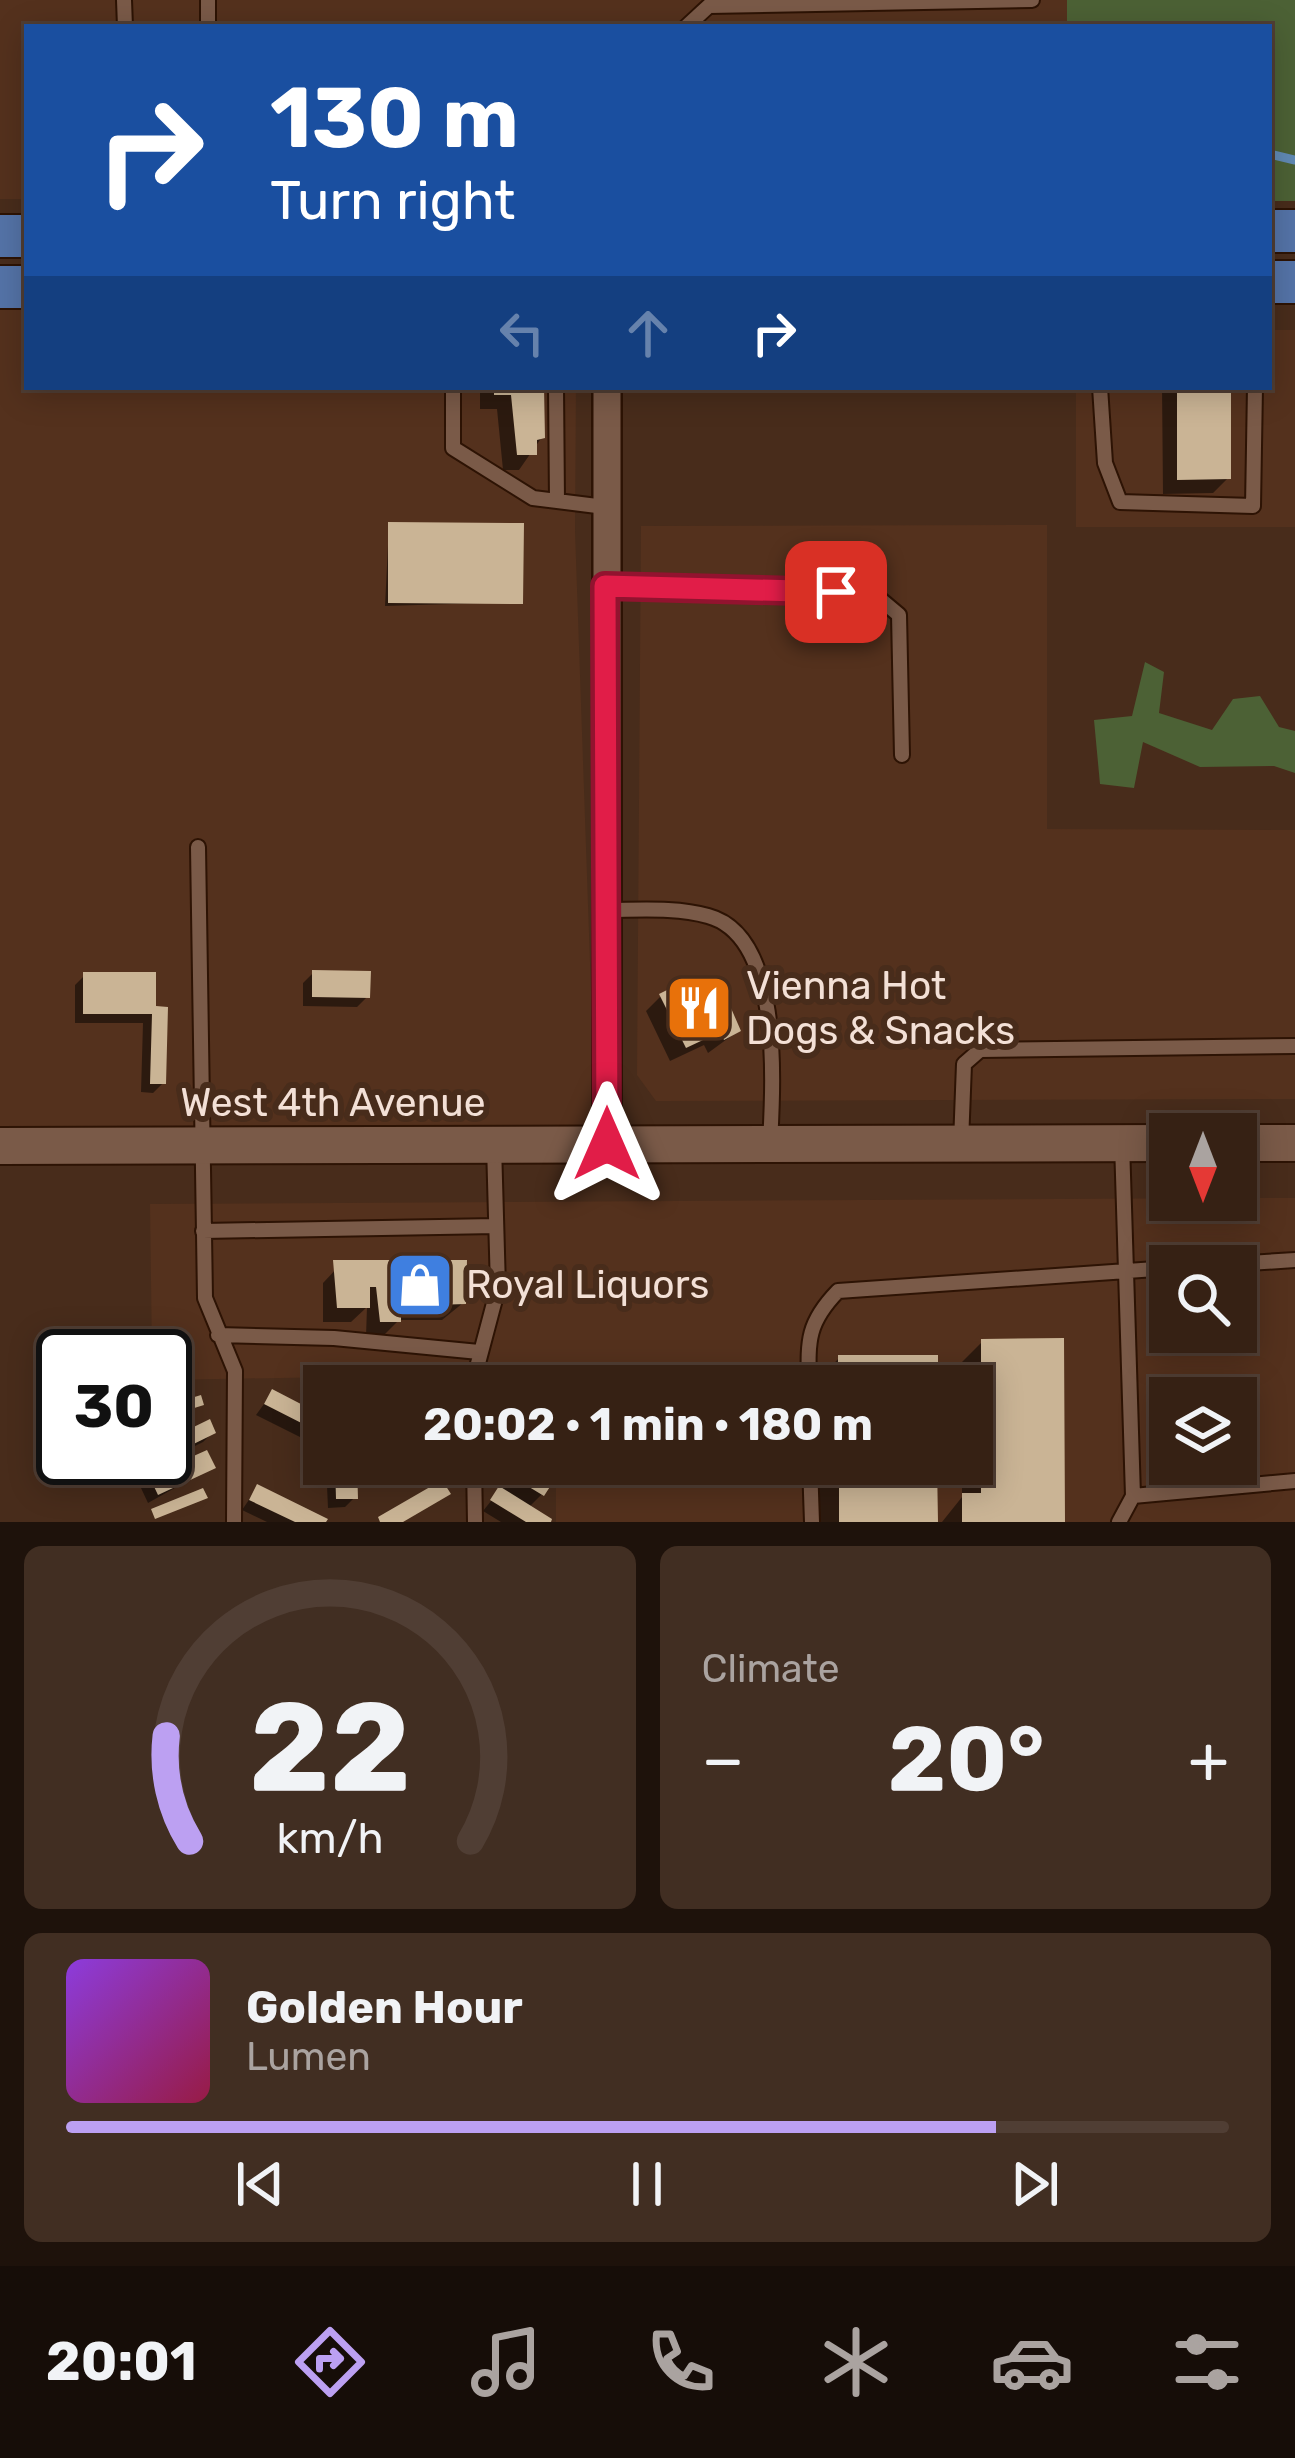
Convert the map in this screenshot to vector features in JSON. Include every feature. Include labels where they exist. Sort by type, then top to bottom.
[{"type":"main road","name":"West 4th Avenue","points":[[0,1145],[1149,1143]]},
{"type":"main road","points":[[1257,1143],[1295,1143]]},
{"type":"street","points":[[607,390],[607,1144]]},
{"type":"lane","points":[[689,24],[712,3],[1032,0]]},
{"type":"lane","points":[[453,390],[453,448],[511,488],[557,501],[605,507]]},
{"type":"lane","points":[[556,390],[557,501]]},
{"type":"lane","points":[[1100,390],[1105,463],[1120,502],[1253,506],[1256,390]]},
{"type":"lane","points":[[605,586],[874,594],[899,615],[902,755]]},
{"type":"lane","points":[[198,847],[205,1298],[235,1371],[234,1522]]},
{"type":"lane","points":[[606,910],[712,916],[736,931],[754,960],[771,1035],[770,1144]]},
{"type":"lane","points":[[961,1143],[964,1064],[980,1050],[1295,1046]]},
{"type":"lane","points":[[1119,1522],[1133,1496],[1122,1143]]},
{"type":"lane","points":[[476,1365],[498,1288],[494,1145]]},
{"type":"lane","points":[[203,1231],[496,1226]]},
{"type":"lane","points":[[1257,1262],[1295,1260]]},
{"type":"lane","points":[[809,1365],[808,1343],[816,1313],[838,1291],[1149,1270]]},
{"type":"lane","points":[[218,1335],[334,1338],[479,1352]]},
{"type":"lane","points":[[1133,1496],[1295,1481]]},
{"type":"lane","points":[[474,1485],[475,1522]]},
{"type":"lane","points":[[811,1485],[812,1522]]},
{"type":"shaded area","points":[[0,0],[1067,0],[1067,24],[24,24],[24,199],[0,199]]},
{"type":"shaded area","points":[[0,298],[24,298],[24,390],[576,390],[575,531],[596,1135],[0,1138]]},
{"type":"shaded area","points":[[1272,330],[1295,330],[1295,527],[1076,527],[1076,390],[1272,390]]},
{"type":"shaded area","points":[[1047,525],[1047,829],[1295,830],[1295,1099],[656,1101],[637,1075],[641,526]]},
{"type":"shaded area","points":[[1257,1198],[1295,1198],[1295,1522],[556,1522],[556,1485],[993,1485],[993,1365],[303,1365],[303,1378],[192,1380],[192,1329],[152,1329],[150,1204],[1149,1199],[1149,1221],[1257,1221]]},
{"type":"green space","points":[[1067,0],[1295,0],[1295,201],[1272,201],[1272,24],[1067,24]]},
{"type":"green space","points":[[1145,662],[1164,672],[1159,713],[1212,730],[1233,699],[1260,696],[1279,727],[1295,731],[1295,773],[1274,766],[1200,767],[1143,742],[1134,788],[1100,784],[1094,720],[1132,716]]},
{"type":"building","points":[[494,390],[544,390],[545,438],[537,440],[537,455],[517,455],[511,395],[494,395]]},
{"type":"building","points":[[1177,390],[1231,390],[1231,479],[1177,480]]},
{"type":"building","points":[[388,522],[524,523],[523,604],[388,603]]},
{"type":"building","points":[[312,970],[371,971],[370,998],[312,997]]},
{"type":"building","points":[[83,972],[156,972],[156,1006],[168,1007],[166,1084],[150,1084],[152,1014],[83,1014]]},
{"type":"building","name":"Vienna Hot Dogs & Snacks","points":[[717,976],[741,1031],[724,1040],[720,1032],[686,1048],[659,994],[689,979],[693,988]]},
{"type":"building","points":[[333,1260],[467,1260],[466,1304],[401,1306],[401,1322],[380,1322],[376,1287],[370,1287],[370,1308],[337,1308]]},
{"type":"building","points":[[1064,1338],[1065,1522],[962,1522],[962,1493],[981,1493],[981,1485],[993,1485],[993,1365],[981,1365],[981,1339]]},
{"type":"building","points":[[838,1355],[938,1355],[938,1365],[838,1365]]},
{"type":"building","points":[[272,1389],[303,1405],[303,1424],[264,1404]]},
{"type":"building","points":[[201,1395],[204,1405],[192,1409],[192,1398]]},
{"type":"building","points":[[210,1419],[216,1433],[192,1445],[192,1428]]},
{"type":"building","points":[[207,1450],[216,1468],[192,1479],[192,1457]]},
{"type":"building","points":[[257,1484],[328,1519],[295,1522],[249,1500]]},
{"type":"building","points":[[153,1485],[179,1485],[158,1495]]},
{"type":"building","points":[[336,1485],[358,1485],[358,1499],[336,1499]]},
{"type":"building","points":[[433,1485],[445,1485],[451,1494],[403,1522],[380,1522],[378,1517]]},
{"type":"building","points":[[526,1485],[551,1485],[544,1496]]},
{"type":"building","points":[[839,1485],[937,1485],[938,1522],[839,1522]]},
{"type":"building","points":[[499,1486],[551,1522],[526,1522],[490,1500]]},
{"type":"building","points":[[203,1488],[208,1498],[155,1519],[151,1509]]},
{"type":"waterway","points":[[1272,155],[1295,160]]},
{"type":"place","name":"Vienna Hot Dogs & Snacks","points":[[699,1008]]},
{"type":"place","name":"Royal Liquors","points":[[420,1285]]},
{"type":"route","points":[[607,1144],[605,586],[836,592]]}]
